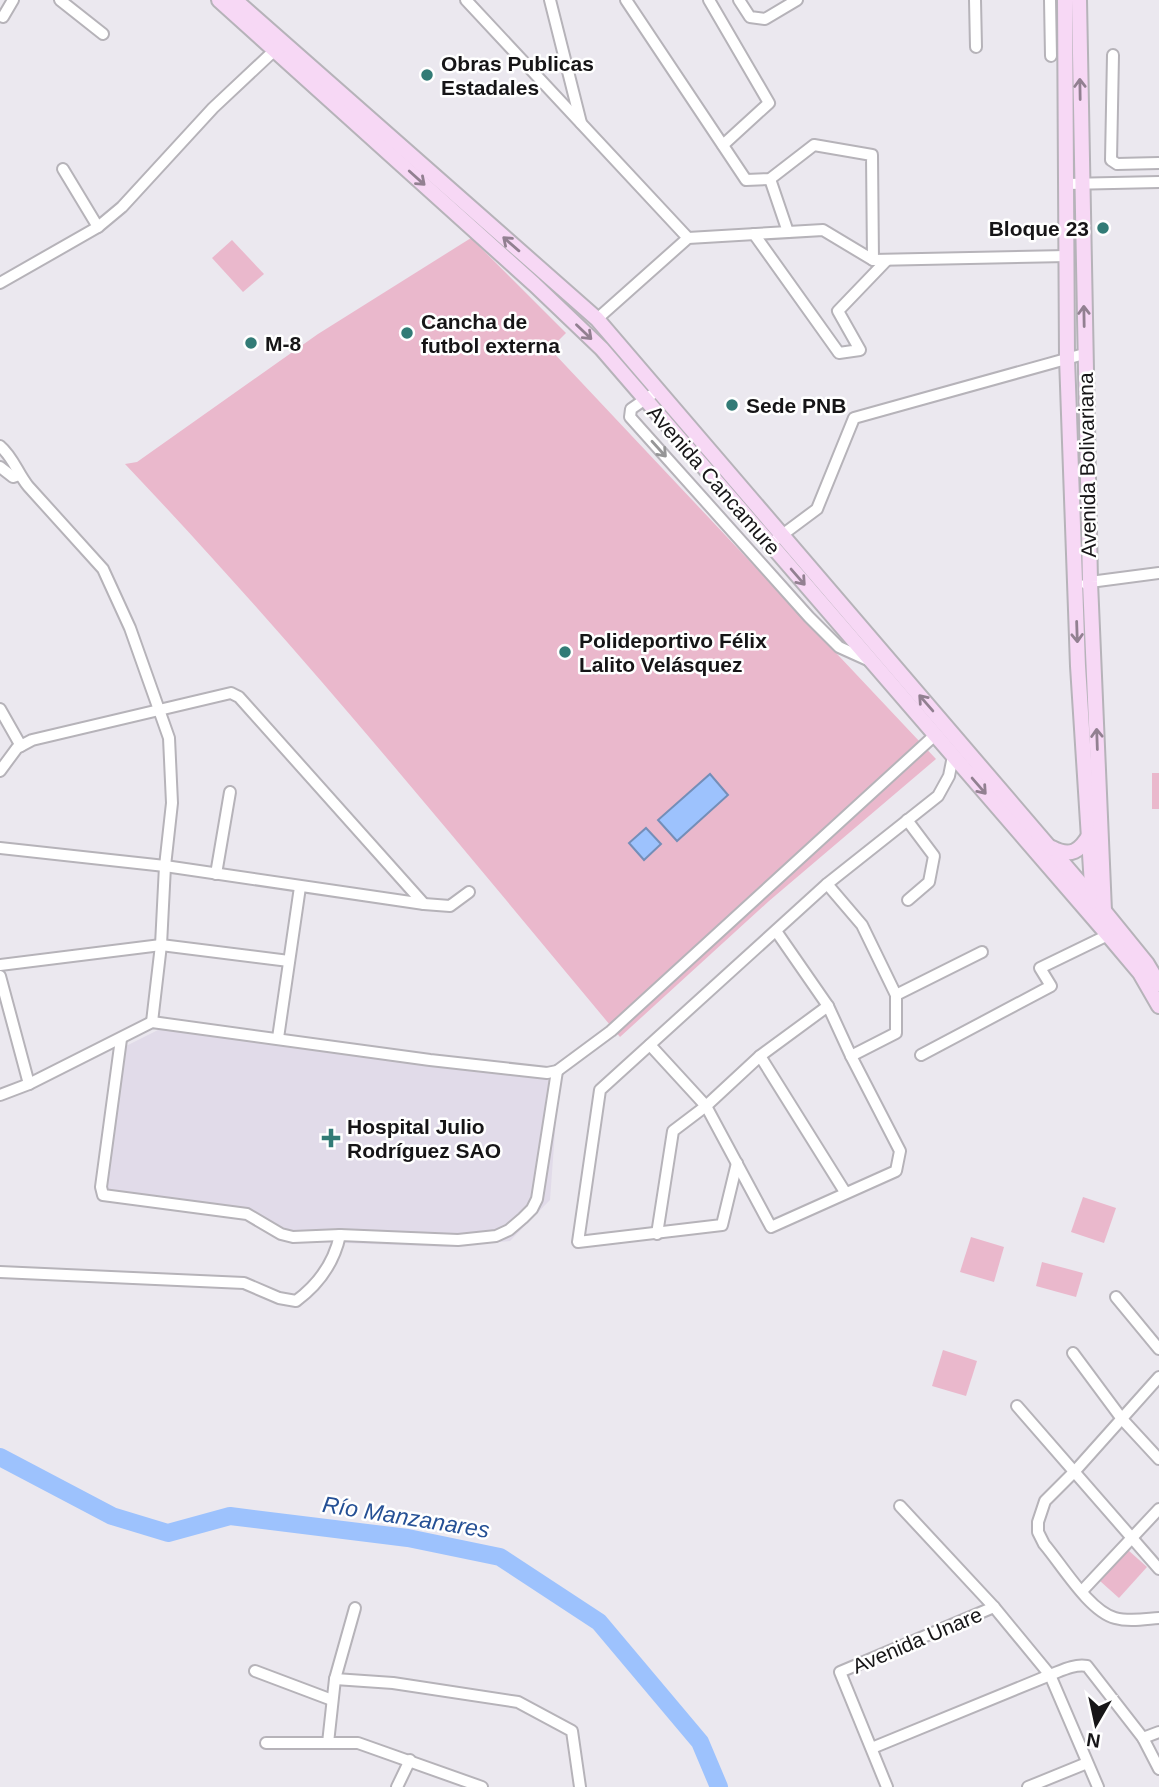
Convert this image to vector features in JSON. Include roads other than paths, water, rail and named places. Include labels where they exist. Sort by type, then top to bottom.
[{"type":"main road","name":"Avenida Cancamure","points":[[219,0],[279,46],[597,319],[651,395],[770,544],[872,662],[899,683],[1051,848],[1093,898]]},
{"type":"main road","name":"Avenida Cancamure","points":[[235,0],[279,46],[651,395],[783,535],[899,683],[935,735],[1103,924],[1140,973],[1159,1006]]},
{"type":"main road","name":"Avenida Bolivariana","points":[[1065,0],[1067,358],[1075,572],[1093,898],[1103,924]]},
{"type":"main road","name":"Avenida Bolivariana","points":[[1079,0],[1084,354],[1103,924]]},
{"type":"main road","points":[[1051,848],[1068,854],[1075,852],[1090,834]]},
{"type":"main road","name":"Avenida Cancamure","points":[[1103,924],[1147,964],[1159,984]]},
{"type":"main road","points":[[1147,964],[1159,975]]},
{"type":"street","points":[[3,17],[13,0]]},
{"type":"street","points":[[60,0],[103,34]]},
{"type":"street","points":[[466,0],[688,238]]},
{"type":"street","points":[[626,0],[746,180],[770,179],[814,145],[873,155],[873,260]]},
{"type":"street","points":[[709,0],[769,103],[723,145]]},
{"type":"street","points":[[739,0],[750,17],[756,19],[765,19],[797,0]]},
{"type":"street","points":[[975,0],[976,47]]},
{"type":"street","points":[[1050,0],[1051,56]]},
{"type":"street","points":[[555,1],[581,123]]},
{"type":"street","points":[[0,284],[99,228],[122,207],[213,108],[279,46]]},
{"type":"street","points":[[1112,55],[1111,160],[1117,164],[1159,163]]},
{"type":"street","points":[[63,169],[99,228]]},
{"type":"street","points":[[770,179],[788,232]]},
{"type":"street","points":[[1067,184],[1159,182]]},
{"type":"street","points":[[597,319],[688,238],[823,230],[873,260],[1067,256]]},
{"type":"street","points":[[754,234],[839,353],[860,350],[838,311],[887,260]]},
{"type":"street","points":[[534,284],[545,273]]},
{"type":"street","points":[[770,544],[817,509],[855,418],[1084,354]]},
{"type":"street","points":[[651,395],[631,409],[630,417],[809,617],[839,647],[872,662]]},
{"type":"street","points":[[0,446],[12,458],[19,475],[103,569],[130,628],[169,738],[172,803],[152,1022]]},
{"type":"street","points":[[0,467],[13,477],[19,475]]},
{"type":"street","points":[[1075,572],[1090,582]]},
{"type":"street","points":[[1076,593],[1090,582],[1159,573]]},
{"type":"street","points":[[0,771],[20,746],[32,740],[231,693],[239,697],[424,904]]},
{"type":"street","points":[[0,709],[20,746]]},
{"type":"street","points":[[0,1095],[29,1084],[152,1022],[430,1060],[539,1072],[557,1071],[611,1031],[935,735]]},
{"type":"street","points":[[737,1164],[722,1225],[578,1242],[600,1090],[827,884],[938,796],[949,776],[953,756]]},
{"type":"street","points":[[216,874],[230,792]]},
{"type":"street","points":[[907,820],[934,856],[929,881],[908,900]]},
{"type":"street","points":[[0,848],[165,866],[424,904],[450,906],[469,892]]},
{"type":"street","points":[[827,884],[862,925],[896,995],[896,1033],[851,1056]]},
{"type":"street","points":[[278,1038],[300,887]]},
{"type":"street","points":[[921,1055],[1051,986],[1040,968],[1103,924]]},
{"type":"street","points":[[650,1045],[706,1106],[771,1227],[897,1171],[900,1150],[828,1006],[776,931]]},
{"type":"street","points":[[0,965],[161,945],[289,961]]},
{"type":"street","points":[[896,995],[982,952]]},
{"type":"street","points":[[0,976],[29,1084]]},
{"type":"street","points":[[657,1234],[673,1130],[706,1106],[760,1056],[828,1006]]},
{"type":"street","points":[[121,1039],[101,1187],[103,1195],[247,1214],[281,1234],[293,1237],[458,1240],[496,1236],[509,1230],[533,1209],[540,1190],[557,1071]]},
{"type":"street","points":[[760,1056],[845,1192]]},
{"type":"street","points":[[0,1272],[244,1283],[279,1298],[296,1301],[324,1275],[337,1250],[340,1236]]},
{"type":"street","points":[[1116,1297],[1159,1349]]},
{"type":"street","points":[[1073,1353],[1122,1419],[1159,1459]]},
{"type":"street","points":[[1159,1377],[1045,1501],[1038,1522],[1038,1532],[1044,1544],[1097,1608],[1114,1618],[1159,1618]]},
{"type":"street","points":[[1017,1406],[1159,1569]]},
{"type":"street","points":[[900,1506],[994,1607],[1051,1675],[1098,1787]]},
{"type":"street","points":[[1082,1591],[1159,1509]]},
{"type":"street","name":"Avenida Unare","points":[[872,1748],[840,1672],[994,1607]]},
{"type":"street","points":[[328,1743],[335,1679],[355,1608]]},
{"type":"street","points":[[887,1787],[872,1748],[1074,1666],[1087,1666],[1143,1738],[1159,1769]]},
{"type":"street","points":[[255,1671],[332,1700]]},
{"type":"street","points":[[335,1679],[393,1683],[518,1702],[572,1731],[580,1787]]},
{"type":"street","points":[[1143,1738],[1159,1732]]},
{"type":"street","points":[[266,1743],[358,1743],[482,1787]]},
{"type":"street","points":[[397,1787],[410,1760]]},
{"type":"street","points":[[1028,1787],[1087,1763]]},
{"type":"water","points":[[710,774],[728,795],[677,841],[658,820]]},
{"type":"water","points":[[646,828],[661,844],[644,860],[629,843]]},
{"type":"waterway","name":"Río Manzanares","points":[[0,1457],[112,1516],[168,1533],[230,1516],[408,1538],[500,1557],[599,1622],[700,1742],[719,1787]]},
{"type":"place","name":"Obras Publicas Estadales","points":[[427,75]]},
{"type":"place","name":"Bloque 23","points":[[1103,228]]},
{"type":"place","name":"Cancha de futbol externa","points":[[407,333]]},
{"type":"place","name":"M-8","points":[[251,343]]},
{"type":"place","name":"Sede PNB","points":[[732,405]]},
{"type":"place","name":"Polideportivo Félix Lalito Velásquez","points":[[565,652]]},
{"type":"place","name":"Hospital Julio Rodríguez SAO","points":[[331,1138]]}]
